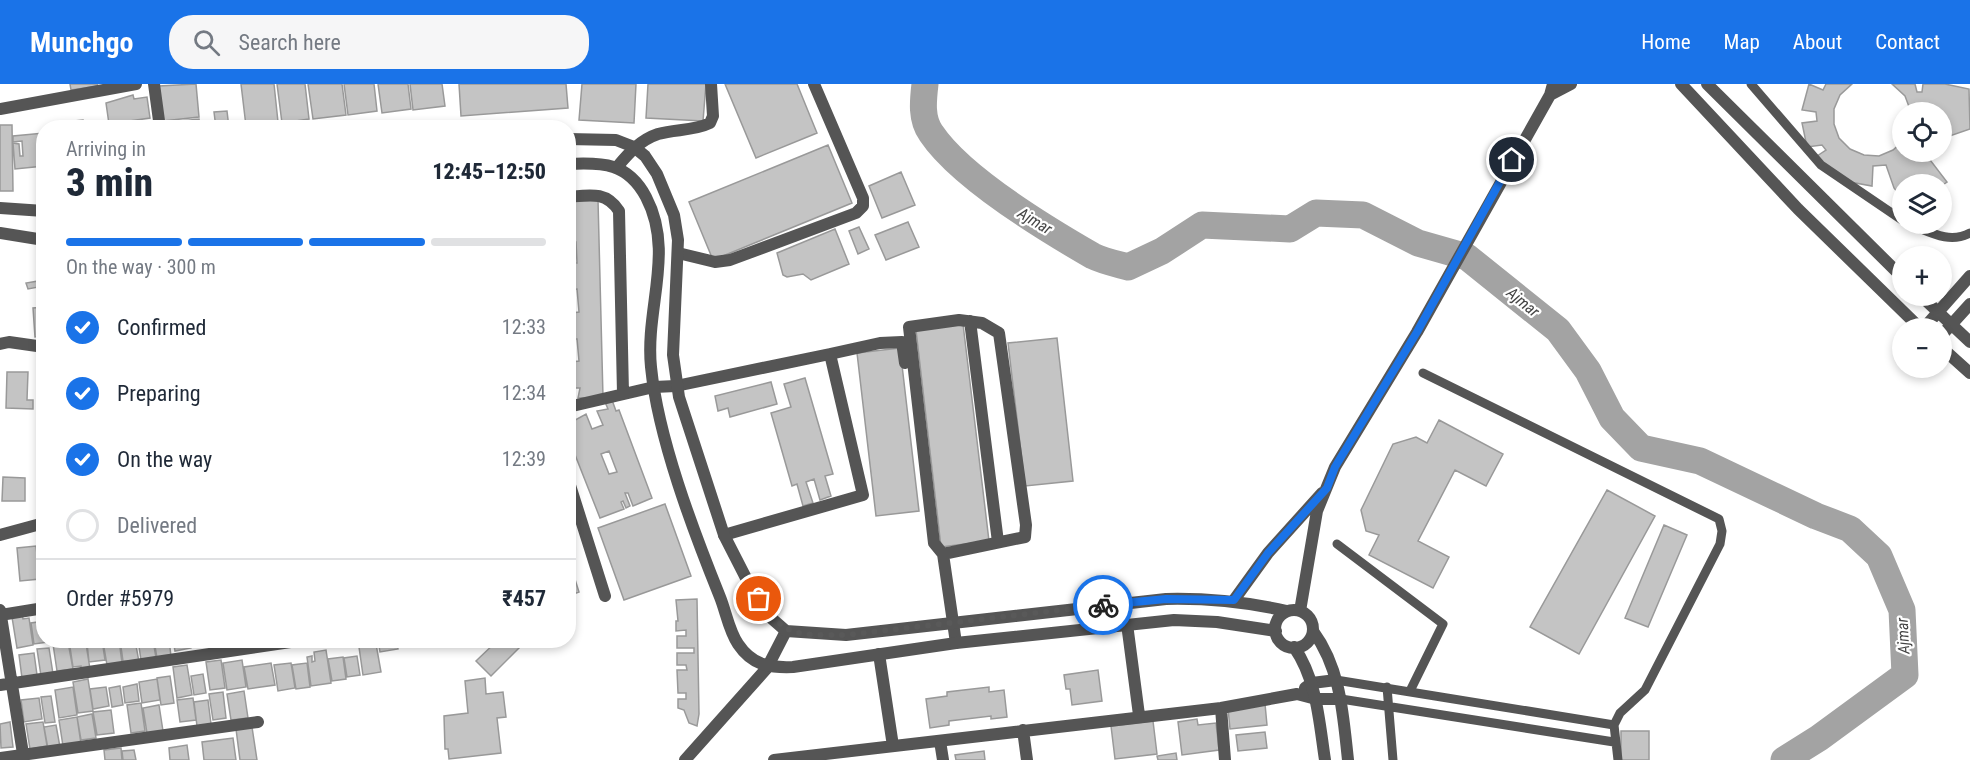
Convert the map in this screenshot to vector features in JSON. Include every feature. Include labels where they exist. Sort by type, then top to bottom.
[{"type":"street","points":[[0,109],[136,84]]},
{"type":"street","points":[[154,84],[159,120]]},
{"type":"street","points":[[617,167],[634,147],[657,134],[702,127],[711,123],[713,116],[711,84]]},
{"type":"street","points":[[678,254],[715,262],[730,260],[856,213],[863,206],[863,198],[814,84]]},
{"type":"street","points":[[1294,611],[1317,511],[1335,467],[1417,332],[1551,90],[1571,84]]},
{"type":"street","points":[[1682,84],[1798,208],[1912,318]]},
{"type":"street","points":[[1707,84],[1892,267]]},
{"type":"street","points":[[576,139],[616,140],[634,147],[645,156],[657,174],[667,197],[674,216],[678,254],[673,355],[676,386],[724,535],[747,580],[770,617],[786,631],[846,635],[1166,599],[1234,600],[1294,611],[1310,618],[1313,631],[1331,662],[1341,699],[1348,760]]},
{"type":"street","points":[[576,164],[617,167],[630,175],[645,196],[655,221],[661,252],[650,338],[654,387],[664,430],[685,499],[737,644],[753,660],[767,668],[1174,620],[1217,622],[1276,631]]},
{"type":"street","points":[[576,197],[601,195],[612,201],[619,211],[623,393]]},
{"type":"street","points":[[0,208],[36,211]]},
{"type":"street","points":[[0,233],[36,239]]},
{"type":"street","points":[[1932,318],[1970,276]]},
{"type":"street","points":[[1952,324],[1970,304]]},
{"type":"street","points":[[1932,306],[1944,318]]},
{"type":"street","points":[[944,554],[1025,537],[1026,525],[999,333],[982,323],[959,320],[909,327],[934,543],[944,554],[956,644]]},
{"type":"street","points":[[970,321],[998,542]]},
{"type":"street","points":[[1952,326],[1970,342]]},
{"type":"street","points":[[0,344],[9,342],[36,346]]},
{"type":"street","points":[[576,405],[623,393],[654,387],[676,386],[880,343],[902,342],[923,507]]},
{"type":"street","points":[[724,535],[863,495],[830,354]]},
{"type":"street","points":[[1952,357],[1970,374]]},
{"type":"street","points":[[1234,600],[1268,553],[1327,488]]},
{"type":"street","points":[[576,504],[605,596]]},
{"type":"street","points":[[0,535],[36,525]]},
{"type":"street","points":[[24,758],[6,684],[0,613],[36,609]]},
{"type":"street","points":[[1294,611],[1278,619],[1276,631],[1281,642],[1294,647],[1308,642],[1313,631]]},
{"type":"street","points":[[1127,624],[1139,715]]},
{"type":"street","points":[[685,760],[767,668],[786,631]]},
{"type":"street","points":[[1294,647],[1312,682],[1325,760]]},
{"type":"street","points":[[6,684],[246,648]]},
{"type":"street","points":[[879,654],[893,746]]},
{"type":"street","points":[[1297,694],[1312,682],[1336,680]]},
{"type":"street","points":[[774,760],[1139,715],[1221,708],[1297,694],[1316,699],[1341,699]]},
{"type":"street","points":[[1221,708],[1225,760]]},
{"type":"street","points":[[0,758],[24,758],[258,722]]},
{"type":"street","points":[[1023,730],[1027,760]]},
{"type":"street","points":[[940,741],[942,760]]},
{"type":"lane","points":[[1751,84],[1821,165],[1892,213]]},
{"type":"lane","points":[[1935,234],[1945,238],[1957,238],[1970,233]]},
{"type":"lane","points":[[1423,373],[1719,519],[1722,531],[1720,544],[1645,690],[1620,713],[1614,725],[1614,741],[1618,760]]},
{"type":"lane","points":[[1336,544],[1443,624],[1410,691]]},
{"type":"lane","points":[[1336,680],[1614,725]]},
{"type":"lane","points":[[1387,687],[1393,760]]},
{"type":"lane","points":[[1341,699],[1614,741]]},
{"type":"building","points":[[70,84],[97,84],[98,86],[71,90]]},
{"type":"building","points":[[196,84],[199,117],[163,120],[159,86]]},
{"type":"building","points":[[241,84],[274,84],[278,120],[245,120]]},
{"type":"building","points":[[277,84],[305,84],[309,119],[282,120]]},
{"type":"building","points":[[308,84],[342,84],[346,115],[313,119]]},
{"type":"building","points":[[344,84],[374,84],[377,111],[348,115]]},
{"type":"building","points":[[378,84],[408,84],[411,109],[382,113]]},
{"type":"building","points":[[410,84],[442,84],[445,106],[413,110]]},
{"type":"building","points":[[459,84],[566,84],[568,108],[461,116]]},
{"type":"building","points":[[582,84],[636,84],[634,123],[579,120]]},
{"type":"building","points":[[648,84],[706,84],[703,121],[646,118]]},
{"type":"building","points":[[725,84],[797,84],[817,133],[756,158]]},
{"type":"building","points":[[1809,84],[1823,90],[1826,84],[1852,84],[1840,95],[1834,109],[1834,124],[1839,138],[1850,149],[1864,155],[1879,156],[1892,150],[1892,162],[1932,162],[1941,174],[1892,174],[1892,182],[1886,165],[1873,166],[1872,186],[1839,180],[1814,158],[1826,150],[1822,145],[1807,147],[1802,123],[1817,121],[1816,112],[1802,110]]},
{"type":"building","points":[[1892,84],[1915,84],[1917,92],[1922,92],[1923,84],[1945,84],[1969,89],[1970,129],[1952,135],[1952,102],[1907,102],[1905,96]]},
{"type":"building","points":[[133,95],[134,99],[147,97],[150,118],[108,120],[106,103]]},
{"type":"building","points":[[227,111],[228,120],[215,120],[214,112]]},
{"type":"building","points":[[0,125],[12,125],[13,191],[0,191]]},
{"type":"building","points":[[36,134],[36,167],[15,169],[13,143],[19,144],[20,156],[23,156],[22,141],[13,142],[13,136]]},
{"type":"building","points":[[828,145],[852,203],[713,260],[689,202]]},
{"type":"building","points":[[901,172],[915,205],[882,218],[869,186]]},
{"type":"building","points":[[598,200],[603,397],[578,398],[580,388],[576,388],[576,361],[579,361],[576,339],[576,312],[579,312],[576,289],[576,201]]},
{"type":"building","points":[[908,222],[919,247],[886,260],[875,235]]},
{"type":"building","points":[[859,227],[869,249],[858,254],[849,231]]},
{"type":"building","points":[[835,229],[849,264],[811,280],[803,274],[787,277],[783,275],[777,253]]},
{"type":"building","points":[[36,281],[36,288],[28,289],[26,283]]},
{"type":"building","points":[[33,308],[36,308],[35,337]]},
{"type":"building","points":[[963,324],[989,541],[941,547],[916,330]]},
{"type":"building","points":[[1057,338],[1073,481],[1025,486],[1008,343]]},
{"type":"building","points":[[900,348],[919,511],[876,516],[857,353]]},
{"type":"building","points":[[7,372],[28,372],[27,400],[33,400],[33,409],[6,408]]},
{"type":"building","points":[[805,378],[833,474],[825,476],[831,496],[820,500],[814,479],[806,482],[813,503],[803,506],[797,484],[792,486],[771,413],[791,407],[784,384]]},
{"type":"building","points":[[771,382],[777,404],[730,417],[728,408],[718,411],[715,396]]},
{"type":"building","points":[[612,400],[616,411],[619,410],[652,498],[633,506],[628,493],[625,493],[630,506],[626,508],[623,501],[621,502],[624,509],[600,518],[576,457],[576,420],[586,414],[592,429],[603,425],[597,411],[608,409],[605,402]],"holes":[[[609,451],[617,472],[609,474],[601,454]]]},
{"type":"building","points":[[1439,420],[1503,454],[1486,486],[1455,470],[1418,541],[1449,557],[1433,588],[1369,555],[1379,535],[1366,531],[1361,510],[1393,444],[1416,437],[1427,443]]},
{"type":"building","points":[[3,477],[25,478],[25,501],[2,501]]},
{"type":"building","points":[[1607,490],[1655,516],[1579,654],[1530,627]]},
{"type":"building","points":[[665,504],[691,576],[624,600],[598,528]]},
{"type":"building","points":[[1664,525],[1687,535],[1648,627],[1625,618]]},
{"type":"building","points":[[36,546],[36,579],[20,581],[17,548]]},
{"type":"building","points":[[697,599],[699,714],[697,726],[689,723],[684,710],[678,708],[678,699],[686,699],[686,693],[678,693],[677,670],[687,670],[686,665],[677,665],[677,653],[694,653],[694,648],[677,648],[677,636],[686,636],[686,630],[676,631],[676,621],[678,621],[676,600]]},
{"type":"building","points":[[22,615],[23,619],[29,618],[33,645],[17,648],[12,617]]},
{"type":"building","points":[[36,622],[36,644],[34,644],[31,623]]},
{"type":"building","points":[[49,648],[53,674],[41,676],[37,649]]},
{"type":"building","points":[[54,648],[69,648],[73,669],[57,671]]},
{"type":"building","points":[[70,648],[87,648],[90,669],[81,670],[81,666],[73,667]]},
{"type":"building","points":[[88,648],[103,648],[105,660],[89,662]]},
{"type":"building","points":[[104,648],[120,648],[122,663],[107,665]]},
{"type":"building","points":[[121,648],[136,648],[139,662],[123,661]]},
{"type":"building","points":[[139,648],[154,648],[156,658],[141,660]]},
{"type":"building","points":[[155,648],[170,648],[171,656],[157,658]]},
{"type":"building","points":[[174,648],[191,648],[175,651]]},
{"type":"building","points":[[359,648],[377,648],[381,672],[363,675]]},
{"type":"building","points":[[379,648],[398,649],[380,652]]},
{"type":"building","points":[[490,648],[519,648],[491,676],[476,661]]},
{"type":"building","points":[[326,650],[331,683],[311,686],[307,657],[312,656],[312,662],[315,661],[314,652]]},
{"type":"building","points":[[34,653],[37,675],[22,678],[19,655]]},
{"type":"building","points":[[357,656],[360,675],[347,677],[344,658]]},
{"type":"building","points":[[343,657],[346,679],[332,681],[328,659]]},
{"type":"building","points":[[221,660],[225,688],[210,690],[206,662]]},
{"type":"building","points":[[242,660],[246,687],[227,690],[223,663]]},
{"type":"building","points":[[271,663],[275,685],[248,689],[244,667]]},
{"type":"building","points":[[291,663],[295,688],[278,691],[274,665]]},
{"type":"building","points":[[307,663],[310,687],[296,689],[292,665]]},
{"type":"building","points":[[187,665],[192,695],[177,698],[173,667]]},
{"type":"building","points":[[1098,670],[1102,701],[1072,705],[1070,689],[1066,689],[1064,675]]},
{"type":"building","points":[[203,674],[206,693],[194,695],[191,676]]},
{"type":"building","points":[[170,676],[174,703],[161,705],[157,678]]},
{"type":"building","points":[[485,678],[486,694],[503,692],[506,717],[497,718],[501,753],[449,759],[448,749],[445,749],[444,716],[468,713],[465,681]]},
{"type":"building","points":[[88,679],[93,711],[78,713],[73,682]]},
{"type":"building","points":[[157,679],[160,700],[142,703],[139,682]]},
{"type":"building","points":[[137,684],[139,701],[125,703],[123,687]]},
{"type":"building","points":[[120,686],[123,705],[112,707],[109,688]]},
{"type":"building","points":[[73,687],[77,715],[59,718],[55,690]]},
{"type":"building","points":[[106,687],[109,706],[93,709],[90,689]]},
{"type":"building","points":[[989,687],[989,692],[1004,690],[1007,717],[991,719],[991,716],[949,721],[949,725],[930,728],[926,699],[947,696],[947,692]]},
{"type":"building","points":[[244,691],[248,718],[231,720],[227,694]]},
{"type":"building","points":[[223,692],[226,718],[213,720],[209,694]]},
{"type":"building","points":[[51,696],[55,722],[45,723],[41,697]]},
{"type":"building","points":[[39,698],[42,719],[24,722],[21,700]]},
{"type":"building","points":[[193,698],[196,720],[180,722],[177,700]]},
{"type":"building","points":[[208,700],[211,724],[197,726],[194,702]]},
{"type":"building","points":[[141,703],[145,731],[131,733],[127,705]]},
{"type":"building","points":[[1265,704],[1267,725],[1230,729],[1228,708]]},
{"type":"building","points":[[159,705],[163,731],[147,733],[143,708]]},
{"type":"building","points":[[111,710],[114,733],[97,735],[93,712]]},
{"type":"building","points":[[92,714],[96,738],[81,740],[77,717]]},
{"type":"building","points":[[77,717],[81,744],[63,746],[59,720]]},
{"type":"building","points":[[1197,719],[1198,725],[1216,723],[1219,750],[1182,755],[1178,722]]},
{"type":"building","points":[[1153,721],[1157,754],[1115,759],[1111,726]]},
{"type":"building","points":[[10,722],[13,747],[1,748],[0,724]]},
{"type":"building","points":[[43,722],[47,746],[30,749],[26,724]]},
{"type":"building","points":[[56,725],[60,747],[48,749],[44,727]]},
{"type":"building","points":[[252,727],[257,760],[240,760],[236,729]]},
{"type":"building","points":[[1621,731],[1649,731],[1649,760],[1621,760]]},
{"type":"building","points":[[1265,732],[1267,748],[1238,751],[1236,735]]},
{"type":"building","points":[[233,738],[236,760],[204,760],[202,742]]},
{"type":"building","points":[[187,745],[189,760],[170,760],[169,748]]},
{"type":"building","points":[[121,748],[122,760],[105,760],[104,750]]},
{"type":"building","points":[[134,750],[136,760],[123,760],[122,751]]},
{"type":"building","points":[[984,751],[985,760],[956,760],[955,755]]},
{"type":"building","points":[[1176,753],[1177,760],[1158,760],[1157,756]]},
{"type":"waterway","name":"Ajmar","points":[[925,84],[924,116],[931,133],[945,150],[983,185],[1052,232],[1093,256],[1128,267],[1162,251],[1202,225],[1290,229],[1316,213],[1363,215],[1418,243],[1467,257],[1558,330],[1588,371],[1612,418],[1641,448],[1700,461],[1816,516],[1850,529],[1879,556],[1902,610],[1905,675],[1819,738],[1784,760]]},
{"type":"way so far","points":[[759,599],[770,617],[786,631],[816,635],[846,635],[1103,605]]},
{"type":"route","points":[[1103,605],[1166,599],[1234,600],[1268,553],[1327,488],[1335,467],[1417,332],[1512,160]]}]
